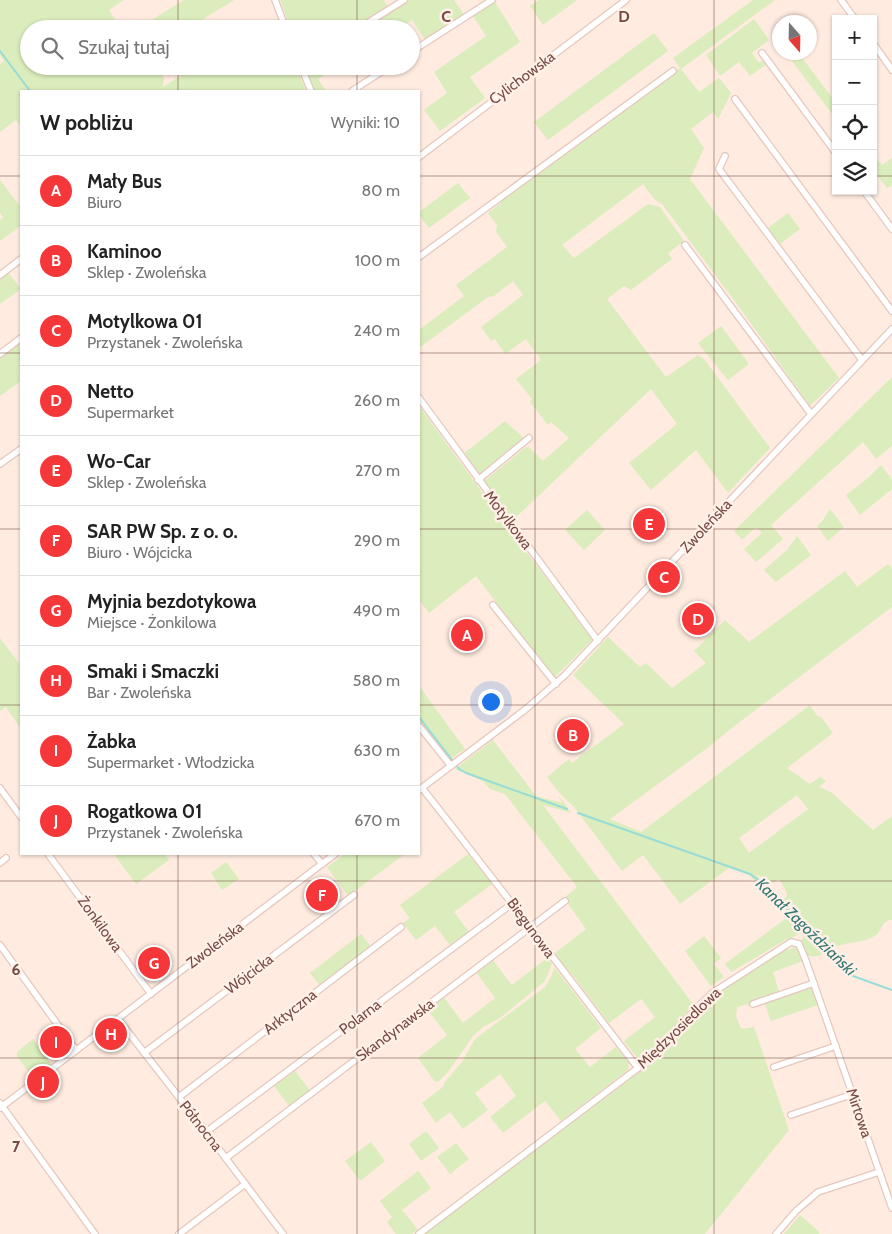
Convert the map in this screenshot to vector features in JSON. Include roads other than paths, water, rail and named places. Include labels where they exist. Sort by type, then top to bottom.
[{"type":"street","points":[[275,0],[283,20]]},
{"type":"street","points":[[372,20],[404,0]]},
{"type":"street","points":[[420,46],[492,0]]},
{"type":"street","name":"Cylichowska","points":[[420,156],[626,0]]},
{"type":"street","points":[[841,0],[852,15]]},
{"type":"street","points":[[877,49],[892,70]]},
{"type":"street","points":[[762,53],[834,150]]},
{"type":"street","points":[[420,256],[673,71]]},
{"type":"street","points":[[305,75],[311,90]]},
{"type":"street","points":[[354,90],[376,75]]},
{"type":"street","points":[[735,99],[892,311]]},
{"type":"street","points":[[725,156],[719,169],[862,360]]},
{"type":"street","points":[[867,195],[892,229]]},
{"type":"street","points":[[686,245],[811,414]]},
{"type":"street","points":[[0,275],[20,260]]},
{"type":"street","name":"Zwoleńska","points":[[420,789],[556,684],[892,329]]},
{"type":"street","points":[[0,354],[20,339]]},
{"type":"street","name":"Motylkowa","points":[[420,399],[598,641]]},
{"type":"street","points":[[478,480],[529,438]]},
{"type":"street","points":[[0,464],[20,452]]},
{"type":"street","points":[[494,605],[556,684]]},
{"type":"street","points":[[420,727],[454,764]]},
{"type":"street","points":[[0,788],[20,816]]},
{"type":"street","name":"Biegunowa","points":[[420,789],[513,903],[638,1068]]},
{"type":"street","name":"Żonkilowa","points":[[49,855],[151,994]]},
{"type":"street","points":[[315,855],[322,864]]},
{"type":"street","name":"Zwoleńska","points":[[1,1106],[334,855]]},
{"type":"street","points":[[0,863],[6,858]]},
{"type":"street","name":"Wójcicka","points":[[144,1053],[354,895]]},
{"type":"street","name":"Skandynawska","points":[[226,1158],[565,902]]},
{"type":"street","name":"Polarna","points":[[206,1132],[513,903]]},
{"type":"street","name":"Arktyczna","points":[[179,1097],[401,927]]},
{"type":"street","name":"Międzyosiedlowa","points":[[419,1234],[638,1068],[663,1047],[689,1016],[712,993],[787,944],[795,941]]},
{"type":"street","name":"Mirtowa","points":[[795,941],[800,944],[892,1208]]},
{"type":"street","points":[[0,945],[76,1050]]},
{"type":"street","points":[[753,1004],[814,983]]},
{"type":"street","name":"Północna","points":[[118,1019],[283,1234]]},
{"type":"street","points":[[774,1067],[836,1046]]},
{"type":"street","points":[[792,1115],[853,1094]]},
{"type":"street","points":[[1,1106],[95,1234]]},
{"type":"street","points":[[776,1234],[796,1211],[818,1192],[879,1172]]},
{"type":"street","points":[[179,1234],[245,1184]]},
{"type":"waterway","name":"Kanał Zagoździański","points":[[0,51],[29,90]]},
{"type":"waterway","name":"Kanał Zagoździański","points":[[420,718],[459,769],[567,809]]},
{"type":"waterway","name":"Kanał Zagoździański","points":[[578,813],[750,874],[760,881],[853,976],[892,990]]},
{"type":"place","name":"Wo-Car","points":[[649,524]]},
{"type":"place","name":"Motylkowa 01","points":[[664,577]]},
{"type":"place","name":"Netto","points":[[698,619]]},
{"type":"place","name":"Mały Bus","points":[[467,635]]},
{"type":"place","name":"Kaminoo","points":[[573,735]]},
{"type":"place","name":"SAR PW Sp. z o. o.","points":[[322,895]]},
{"type":"place","name":"Myjnia bezdotykowa","points":[[154,963]]},
{"type":"place","name":"Smaki i Smaczki","points":[[111,1034]]},
{"type":"place","name":"Żabka","points":[[56,1042]]},
{"type":"place","name":"Rogatkowa 01","points":[[43,1082]]}]
